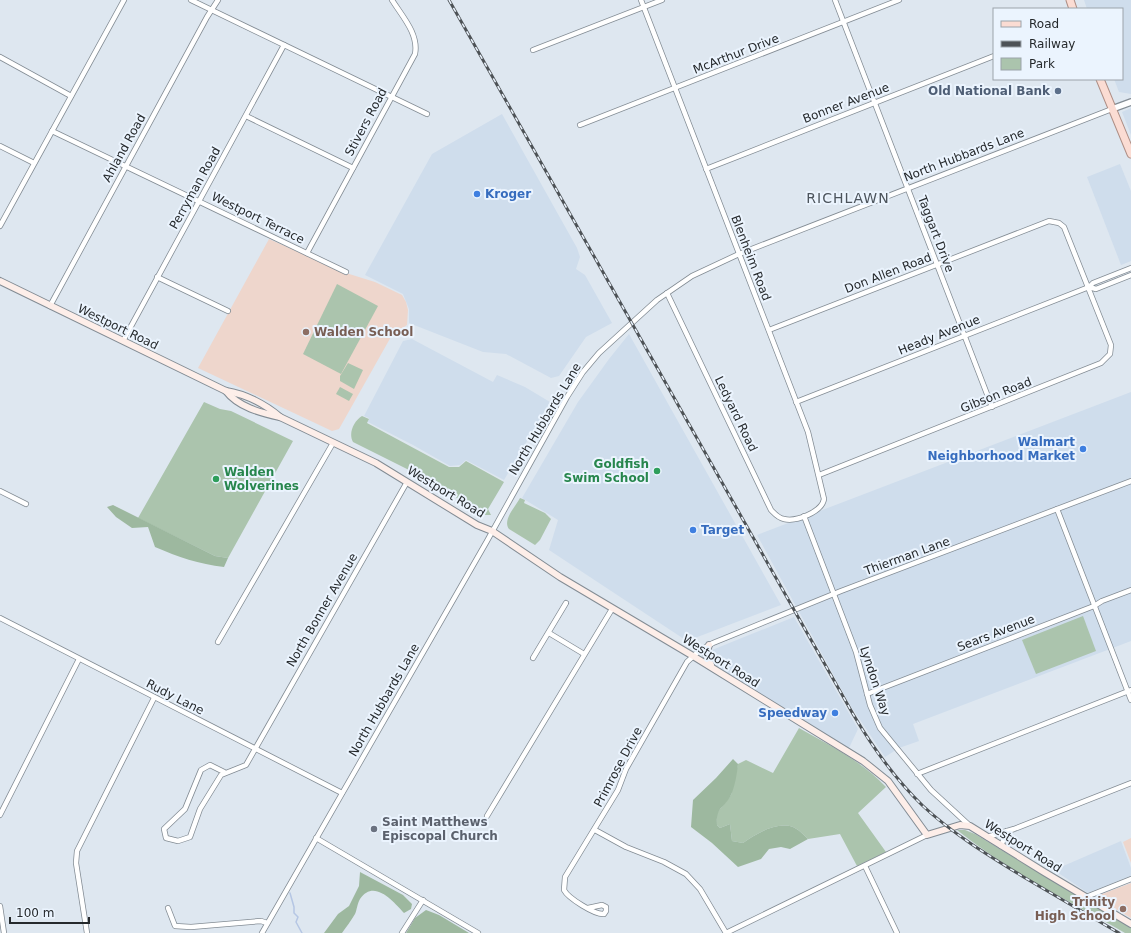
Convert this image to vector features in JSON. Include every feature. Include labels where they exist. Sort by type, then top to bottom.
[{"type":"main road","points":[[1100,80],[1131,154]]},
{"type":"main road","name":"Westport Road","points":[[0,281],[226,391],[235,401],[262,414],[280,417],[376,463],[477,525],[492,531],[527,556],[612,609],[713,668],[877,771],[894,789],[927,835],[954,826],[970,826],[1131,924]]},
{"type":"main road","points":[[709,645],[706,654],[708,661],[713,668]]},
{"type":"street","points":[[0,226],[124,0]]},
{"type":"street","points":[[191,0],[427,114]]},
{"type":"street","name":"Ahland Road","points":[[50,306],[211,10],[218,0]]},
{"type":"street","name":"Stivers Road","points":[[307,253],[413,57],[416,48],[414,37],[392,0]]},
{"type":"street","name":"Blenheim Road","points":[[641,0],[769,330],[812,446],[819,475],[823,504],[819,508],[804,516]]},
{"type":"street","points":[[533,50],[662,0]]},
{"type":"street","name":"Taggart Drive","points":[[835,0],[992,407]]},
{"type":"street","name":"McArthur Drive","points":[[580,125],[899,0]]},
{"type":"street","name":"Perryman Road","points":[[123,341],[284,45]]},
{"type":"street","name":"Bonner Avenue","points":[[706,169],[993,56]]},
{"type":"street","points":[[0,57],[71,96]]},
{"type":"street","points":[[1112,109],[1131,102]]},
{"type":"street","name":"North Hubbards Lane","points":[[262,933],[492,531],[566,397],[590,363],[641,314],[667,293],[692,276],[739,254],[1112,109]]},
{"type":"street","points":[[246,116],[353,168]]},
{"type":"street","name":"Westport Terrace","points":[[52,131],[346,272]]},
{"type":"street","points":[[0,146],[34,163]]},
{"type":"street","name":"Don Allen Road","points":[[769,330],[1038,224],[1052,221],[1059,222],[1064,227],[1089,287]]},
{"type":"street","name":"Heady Avenue","points":[[796,402],[1089,287],[1093,283],[1131,268]]},
{"type":"street","name":"Heady Avenue","points":[[1089,287],[1096,289],[1131,275]]},
{"type":"street","points":[[158,277],[228,311]]},
{"type":"street","name":"Gibson Road","points":[[819,475],[992,407],[1101,363],[1109,358],[1111,345],[1089,287]]},
{"type":"street","name":"Ledyard Road","points":[[667,293],[771,510],[783,519],[793,520],[804,516]]},
{"type":"street","points":[[218,642],[333,443]]},
{"type":"street","name":"Thierman Lane","points":[[693,656],[709,645],[1131,480]]},
{"type":"street","name":"North Bonner Avenue","points":[[224,772],[246,765],[254,748],[407,482]]},
{"type":"street","points":[[0,491],[26,504]]},
{"type":"street","points":[[1057,509],[1094,606],[1129,691],[1131,700]]},
{"type":"street","name":"Lyndon Way","points":[[804,516],[856,652],[867,694],[880,728],[931,790],[970,826]]},
{"type":"street","name":"Sears Avenue","points":[[867,694],[1094,606],[1102,601],[1131,590]]},
{"type":"street","points":[[533,658],[566,603]]},
{"type":"street","points":[[487,816],[612,609]]},
{"type":"street","name":"Rudy Lane","points":[[0,618],[342,793]]},
{"type":"street","points":[[548,633],[584,654]]},
{"type":"street","name":"Primrose Drive","points":[[588,908],[567,894],[564,888],[565,877],[618,790],[626,769],[672,687],[693,656]]},
{"type":"street","points":[[0,815],[79,659]]},
{"type":"street","points":[[917,774],[1129,691]]},
{"type":"street","points":[[86,933],[76,863],[77,851],[154,698]]},
{"type":"street","points":[[210,765],[224,772],[200,809],[190,837],[178,842],[166,838],[164,829],[180,816],[185,809],[201,770],[210,765]]},
{"type":"street","points":[[987,837],[1131,783]]},
{"type":"street","points":[[595,830],[626,847],[669,864],[686,874],[700,889],[726,933],[927,835]]},
{"type":"street","points":[[1001,846],[1006,831]]},
{"type":"street","points":[[316,838],[478,933]]},
{"type":"street","points":[[865,866],[897,933]]},
{"type":"street","points":[[1086,897],[1131,879]]},
{"type":"street","points":[[402,933],[423,900]]},
{"type":"street","points":[[0,906],[4,933]]},
{"type":"street","points":[[168,908],[175,926],[261,920],[267,923]]},
{"type":"shaded area","points":[[1084,0],[1131,0],[1131,94],[1119,92],[1114,80],[1123,80],[1123,8],[1087,8]]},
{"type":"shaded area","points":[[1131,108],[1131,135],[1122,112]]},
{"type":"shaded area","points":[[502,114],[577,248],[580,257],[576,269],[585,275],[612,323],[586,337],[559,376],[551,378],[506,354],[483,352],[409,323],[409,309],[403,294],[365,275],[432,154]]},
{"type":"shaded area","points":[[1120,164],[1131,191],[1131,261],[1121,265],[1087,177]]},
{"type":"shaded area","name":"Walden School","points":[[269,239],[346,273],[375,282],[402,295],[406,302],[408,310],[407,325],[392,335],[339,429],[332,431],[198,368]]},
{"type":"shaded area","points":[[629,334],[781,605],[687,641],[549,550],[558,520],[522,498],[578,402]]},
{"type":"shaded area","points":[[412,339],[493,382],[497,375],[525,387],[550,402],[504,480],[466,460],[460,465],[450,466],[368,422],[369,418],[364,416],[403,341]]},
{"type":"shaded area","points":[[1131,392],[1131,641],[913,724],[919,741],[899,748],[885,757],[850,705],[757,535]]},
{"type":"shaded area","points":[[794,617],[858,729],[849,748],[713,665],[709,656],[712,650]]},
{"type":"shaded area","name":"Trinity High School","points":[[1131,838],[1131,863],[1123,842]]},
{"type":"shaded area","points":[[1121,841],[1131,868],[1131,876],[1088,893],[1054,870]]},
{"type":"shaded area","name":"Trinity High School","points":[[1131,883],[1131,918],[1099,899],[1102,894]]},
{"type":"green space","points":[[337,284],[378,306],[341,374],[303,354]]},
{"type":"green space","points":[[348,363],[363,370],[354,389],[340,381],[340,376]]},
{"type":"green space","points":[[340,387],[353,394],[349,401],[336,394]]},
{"type":"green space","name":"Walden Wolverines","points":[[204,402],[220,409],[231,411],[293,441],[228,558],[215,556],[138,518]]},
{"type":"green space","points":[[362,416],[369,419],[367,423],[449,467],[459,467],[466,461],[504,482],[488,509],[491,515],[484,515],[421,476],[353,442],[351,435],[353,428]]},
{"type":"green space","points":[[520,498],[525,500],[524,503],[545,513],[551,519],[540,540],[535,545],[509,529],[507,525],[508,517]]},
{"type":"green space","points":[[113,505],[215,556],[228,558],[224,567],[189,560],[155,547],[148,527],[132,528],[116,517],[107,507]]},
{"type":"green space","points":[[1083,616],[1096,651],[1036,674],[1022,640]]},
{"type":"green space","points":[[799,728],[856,761],[886,787],[858,813],[886,852],[857,866],[840,834],[808,839],[793,827],[780,826],[766,829],[743,843],[732,841],[730,824],[720,828],[717,825],[717,813],[731,795],[738,764],[746,760],[773,773]]},
{"type":"green space","points":[[733,759],[738,764],[735,784],[731,795],[719,811],[717,819],[717,825],[720,828],[730,824],[732,841],[743,843],[766,829],[780,826],[793,827],[808,839],[790,849],[781,847],[769,849],[761,859],[738,867],[712,843],[691,827],[693,800]]},
{"type":"green space","points":[[957,830],[965,830],[975,834],[1131,928],[1131,933],[1125,933],[1039,885],[997,859]]},
{"type":"green space","points":[[360,872],[403,895],[412,904],[411,909],[404,913],[384,894],[377,891],[371,891],[366,893],[360,899],[355,914],[342,933],[324,933],[338,914],[349,906],[359,886]]},
{"type":"green space","points":[[426,910],[439,915],[469,933],[406,933],[415,918]]},
{"type":"waterway","points":[[290,893],[294,913],[298,917],[296,922],[302,933]]},
{"type":"railway","points":[[449,0],[868,739],[894,774],[913,796],[947,827],[1027,879],[1119,933]]},
{"type":"place","name":"Old National Bank","points":[[1058,91]]},
{"type":"place","name":"Kroger","points":[[477,194]]},
{"type":"place","name":"Walden School","points":[[306,332]]},
{"type":"place","name":"Walmart Neighborhood Market","points":[[1083,449]]},
{"type":"place","name":"Goldfish Swim School","points":[[657,471]]},
{"type":"place","name":"Walden Wolverines","points":[[216,479]]},
{"type":"place","name":"Target","points":[[693,530]]},
{"type":"place","name":"Speedway","points":[[835,713]]},
{"type":"place","name":"Saint Matthews Episcopal Church","points":[[374,829]]},
{"type":"place","name":"Trinity High School","points":[[1123,909]]},
{"type":"district","name":"RICHLAWN","points":[[848,198]]}]
